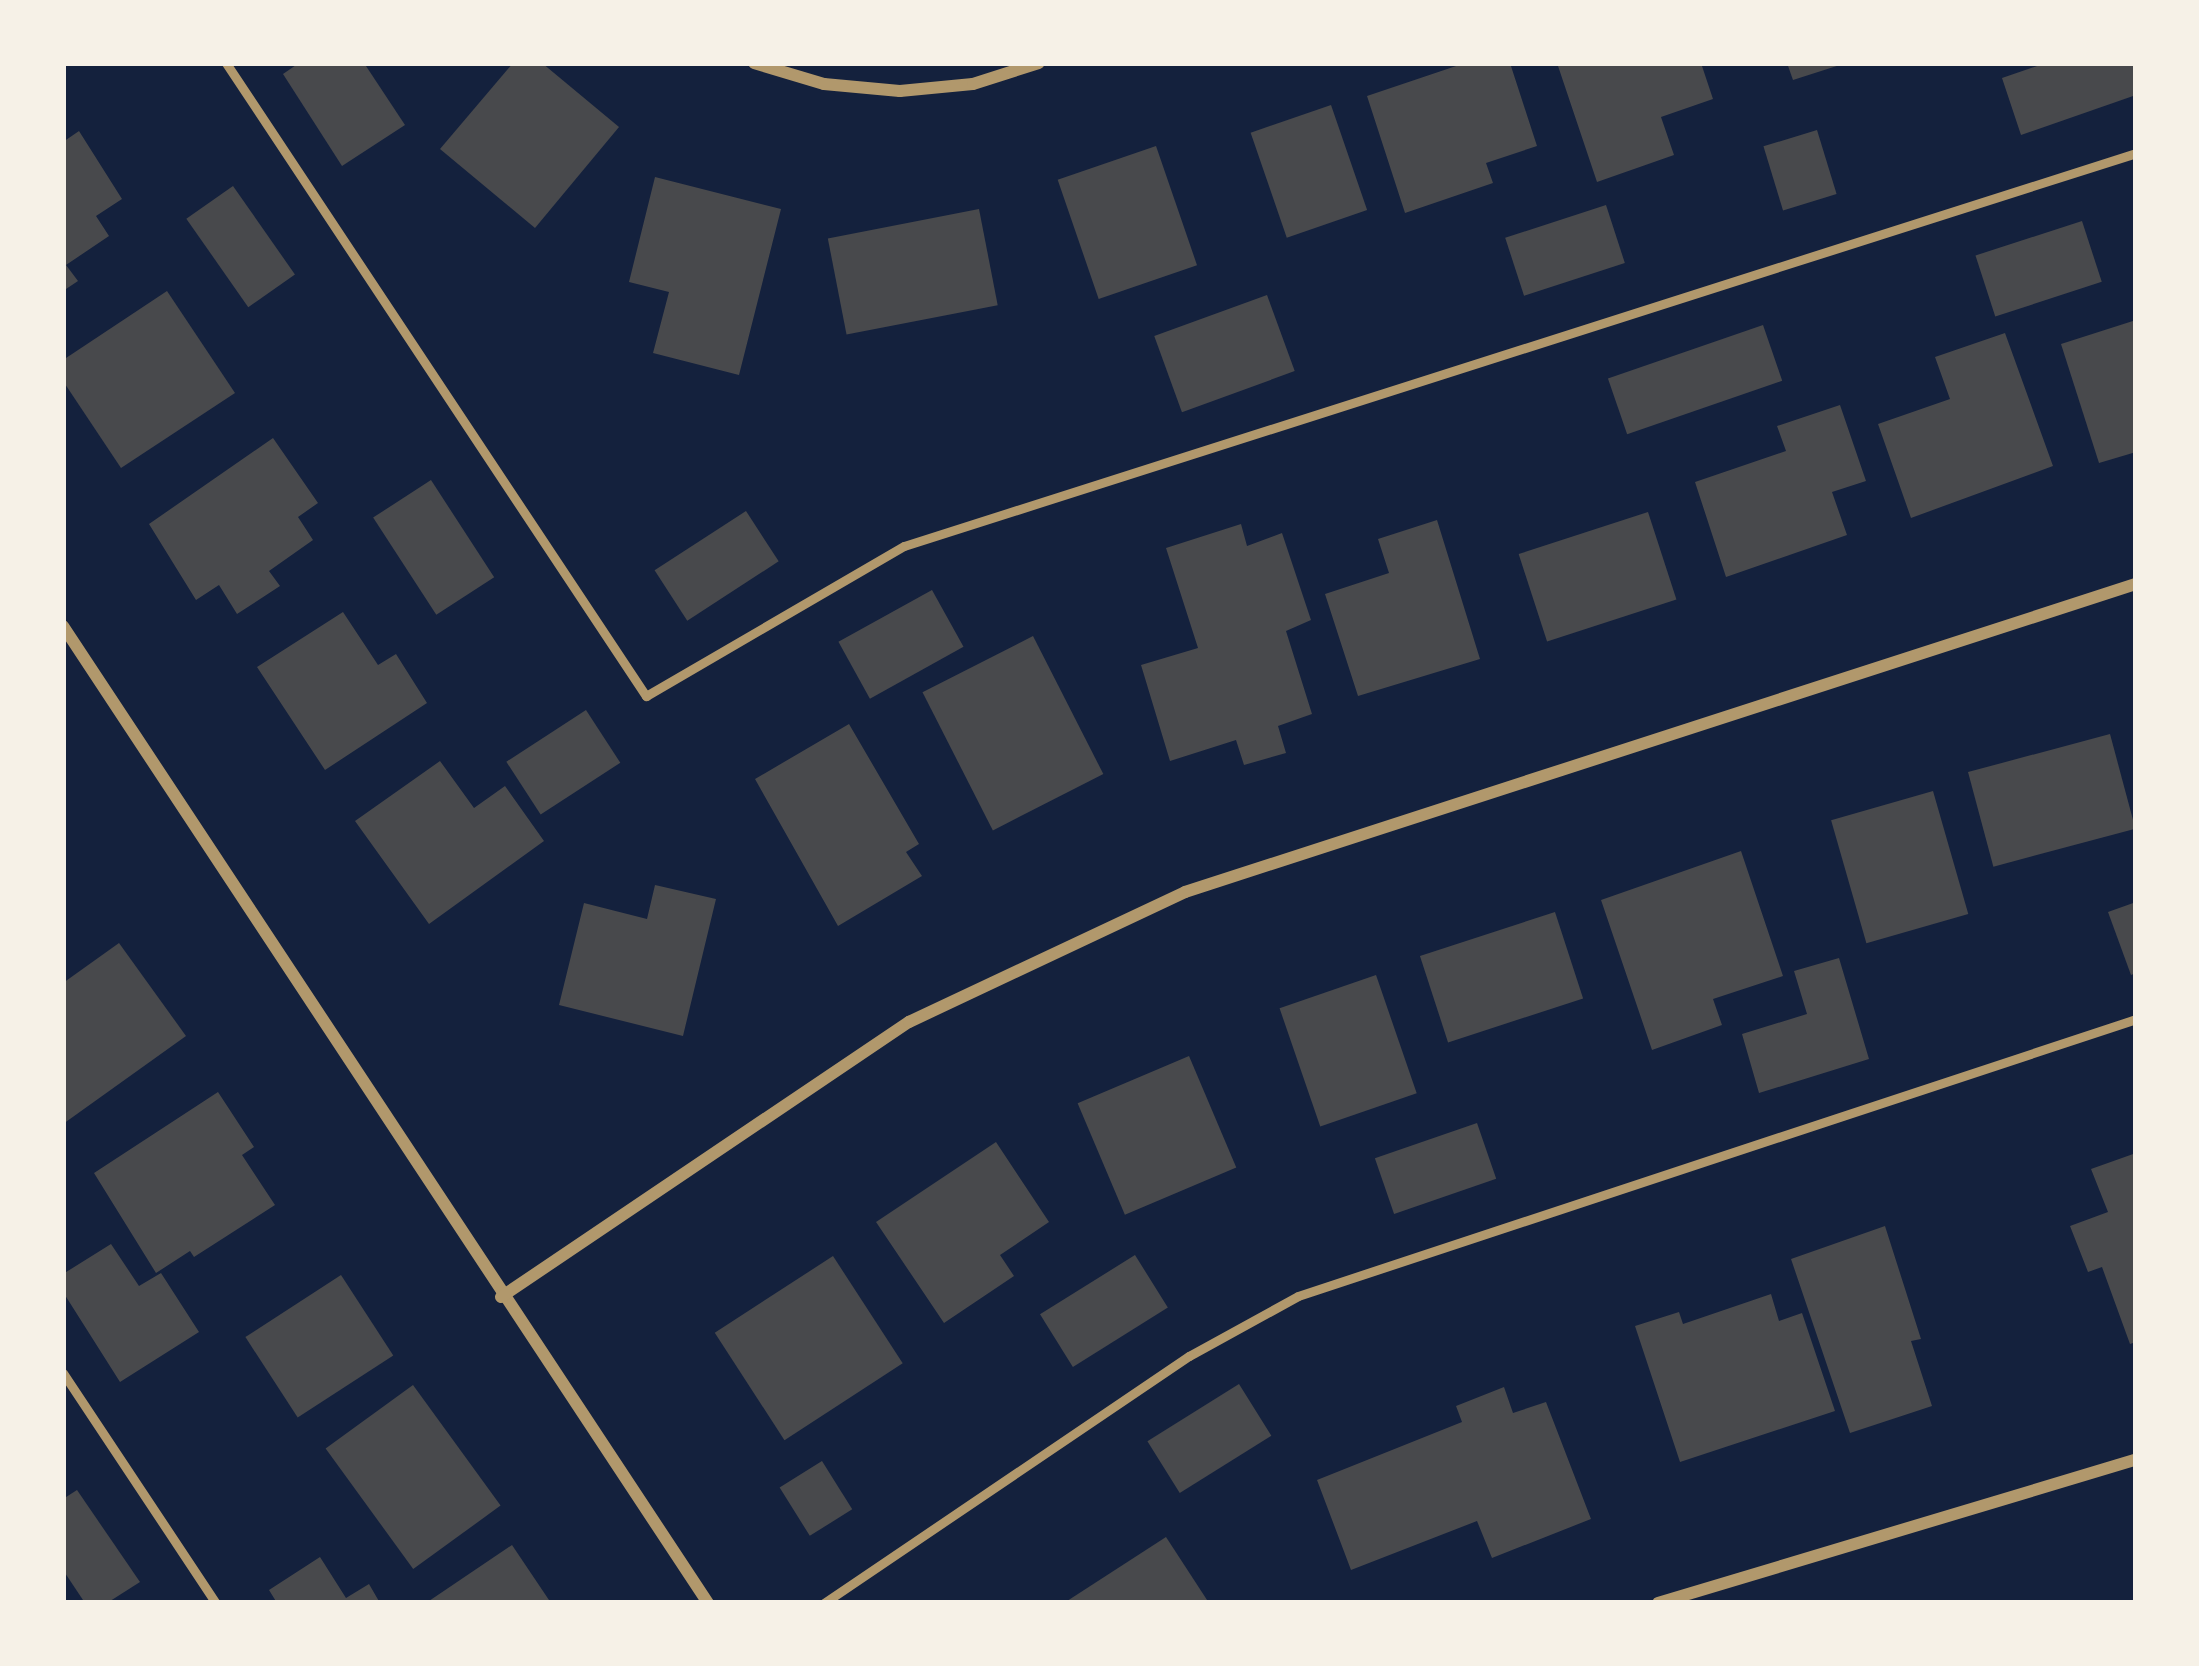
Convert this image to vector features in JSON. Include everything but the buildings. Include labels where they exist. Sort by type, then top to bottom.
[{"type":"street","points":[[754,63],[824,85],[900,91],[974,84],[1039,63]]},
{"type":"street","points":[[502,1297],[909,1022],[1186,892],[2136,584]]},
{"type":"street","points":[[63,626],[708,1603]]},
{"type":"street","points":[[1658,1603],[2136,1460]]},
{"type":"lane","points":[[226,63],[646,696],[904,547],[2136,153]]},
{"type":"lane","points":[[824,1603],[1190,1356],[1298,1296],[2136,1018]]},
{"type":"lane","points":[[63,1373],[216,1603]]}]
